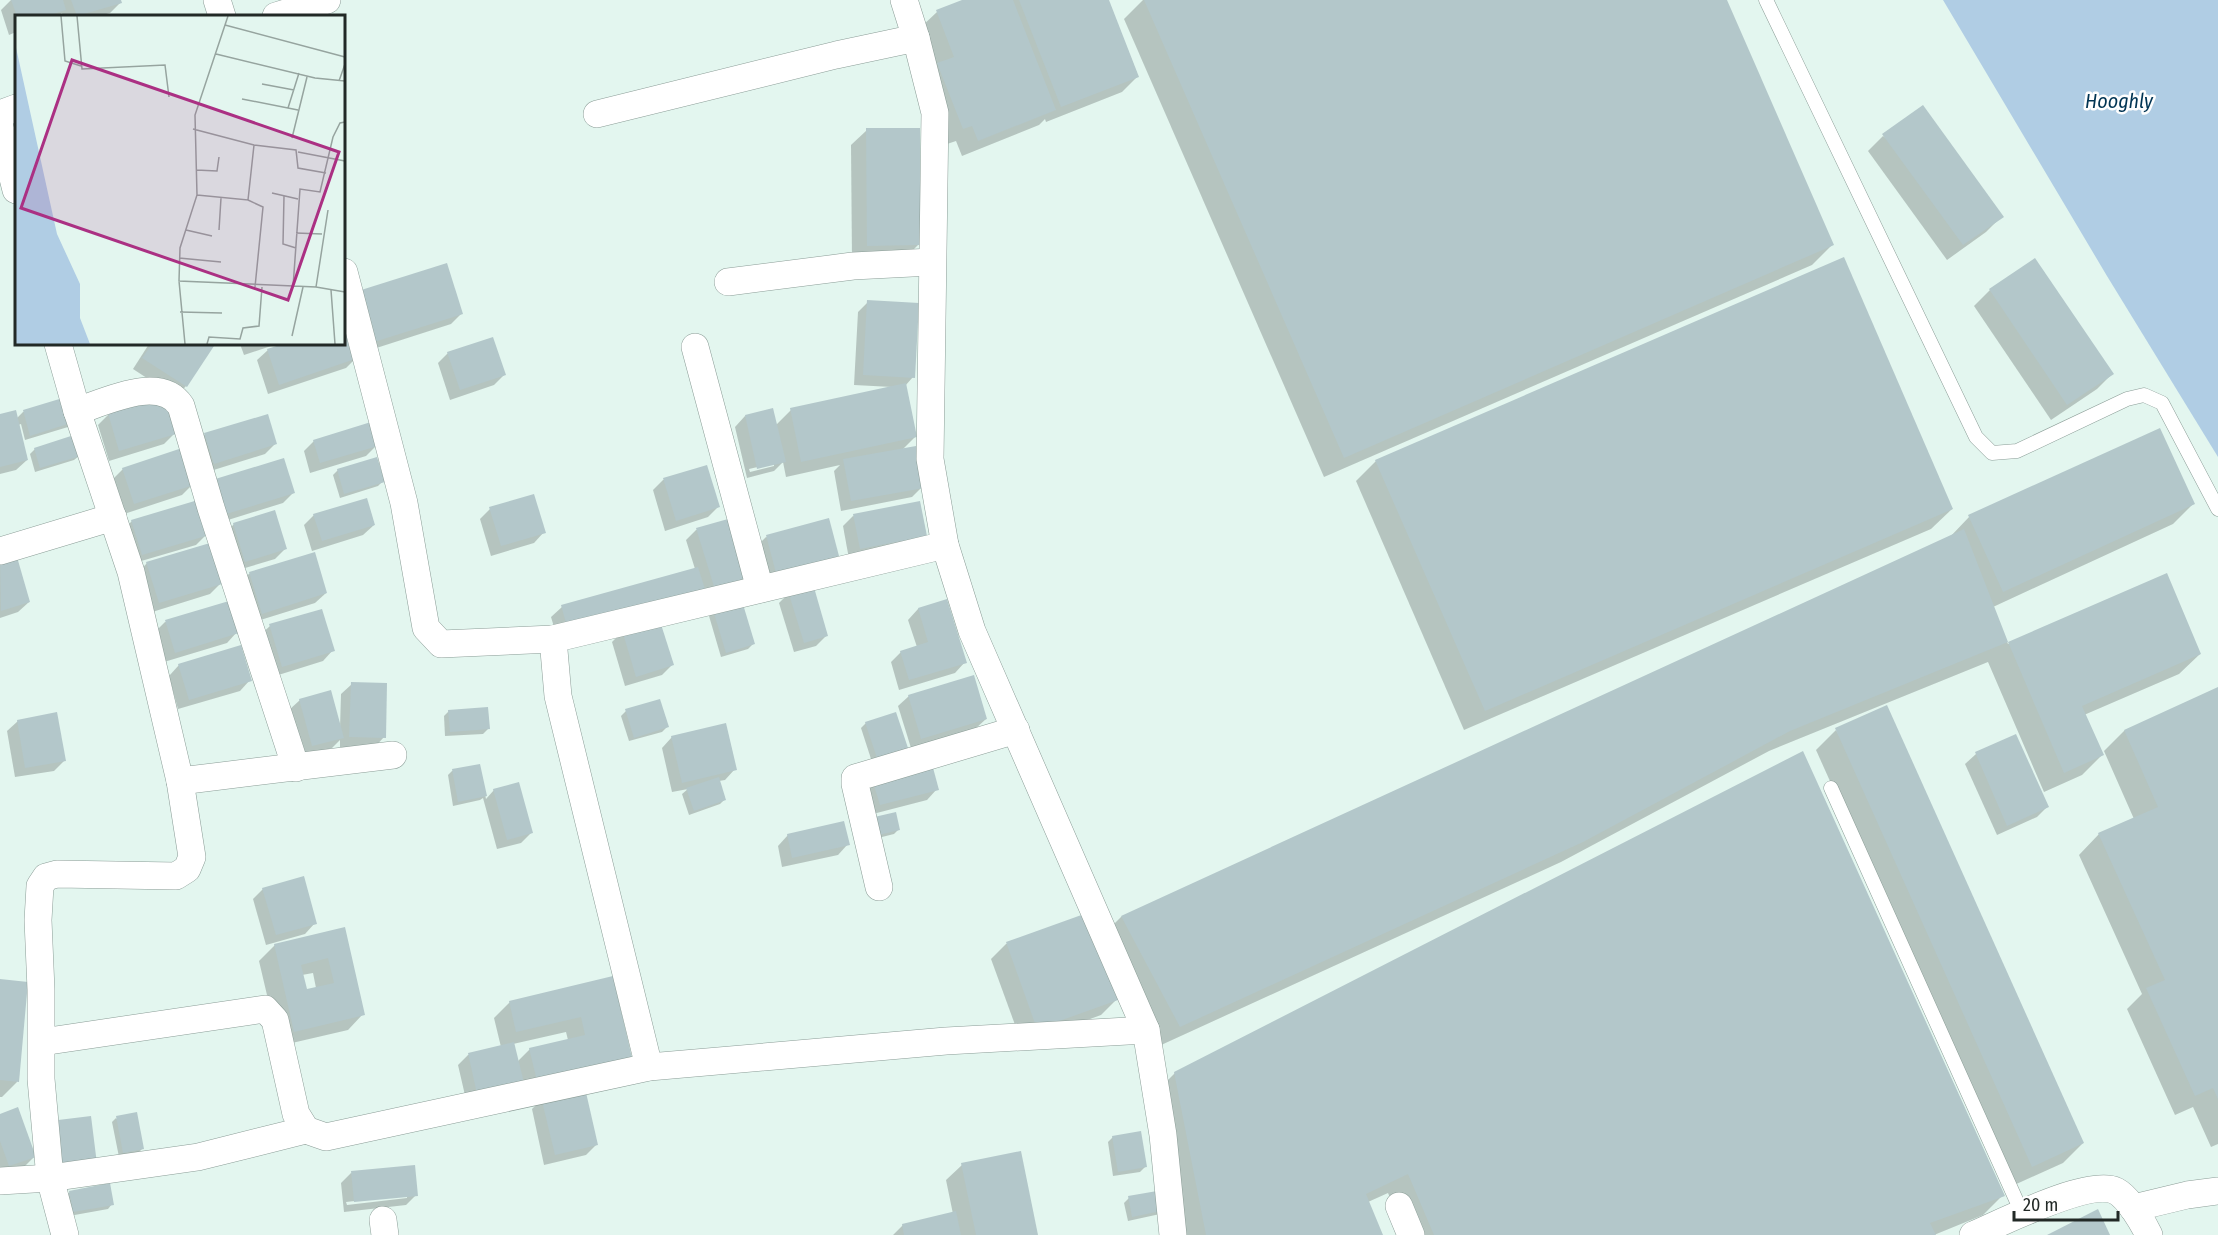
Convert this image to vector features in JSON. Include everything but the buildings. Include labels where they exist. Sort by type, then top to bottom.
[{"type":"street","points":[[218,0],[222,15]]},
{"type":"street","points":[[279,15],[327,0]]},
{"type":"street","points":[[904,0],[935,113],[930,459],[945,545],[972,631],[1146,1030],[1163,1135],[1173,1235]]},
{"type":"street","points":[[597,114],[836,55],[916,38]]},
{"type":"street","points":[[0,114],[15,108]]},
{"type":"street","points":[[0,127],[15,186]]},
{"type":"street","points":[[728,282],[854,266],[932,262]]},
{"type":"street","points":[[345,276],[405,503],[426,628],[441,644],[553,639],[945,545]]},
{"type":"street","points":[[58,345],[77,411],[131,572],[180,781],[192,858],[187,870],[176,876],[57,874],[46,877],[40,886],[38,920],[41,1079],[50,1178],[66,1235]]},
{"type":"street","points":[[694,347],[760,590]]},
{"type":"street","points":[[77,411],[145,390],[166,393],[176,398],[181,406],[211,508],[296,768]]},
{"type":"street","points":[[0,551],[113,517]]},
{"type":"street","points":[[553,639],[558,696],[649,1067]]},
{"type":"street","points":[[879,887],[855,778],[1016,730]]},
{"type":"street","points":[[180,781],[393,755]]},
{"type":"street","points":[[42,1042],[266,1009],[275,1020],[296,1114],[306,1130]]},
{"type":"street","points":[[0,1181],[50,1178],[198,1157],[306,1130],[326,1137],[649,1067],[946,1041],[1146,1030]]},
{"type":"street","points":[[1973,1235],[2039,1206],[2094,1189],[2116,1191],[2133,1208],[2150,1235]]},
{"type":"street","points":[[2133,1208],[2187,1195],[2218,1191]]},
{"type":"street","points":[[1399,1206],[1411,1235]]},
{"type":"lane","points":[[1766,0],[1976,437],[1992,453],[2017,451],[2127,399],[2144,395],[2162,403],[2218,509]]},
{"type":"lane","points":[[1831,788],[2022,1214]]},
{"type":"water","name":"Hooghly","points":[[1943,0],[2218,0],[2218,457],[2107,276]]}]
